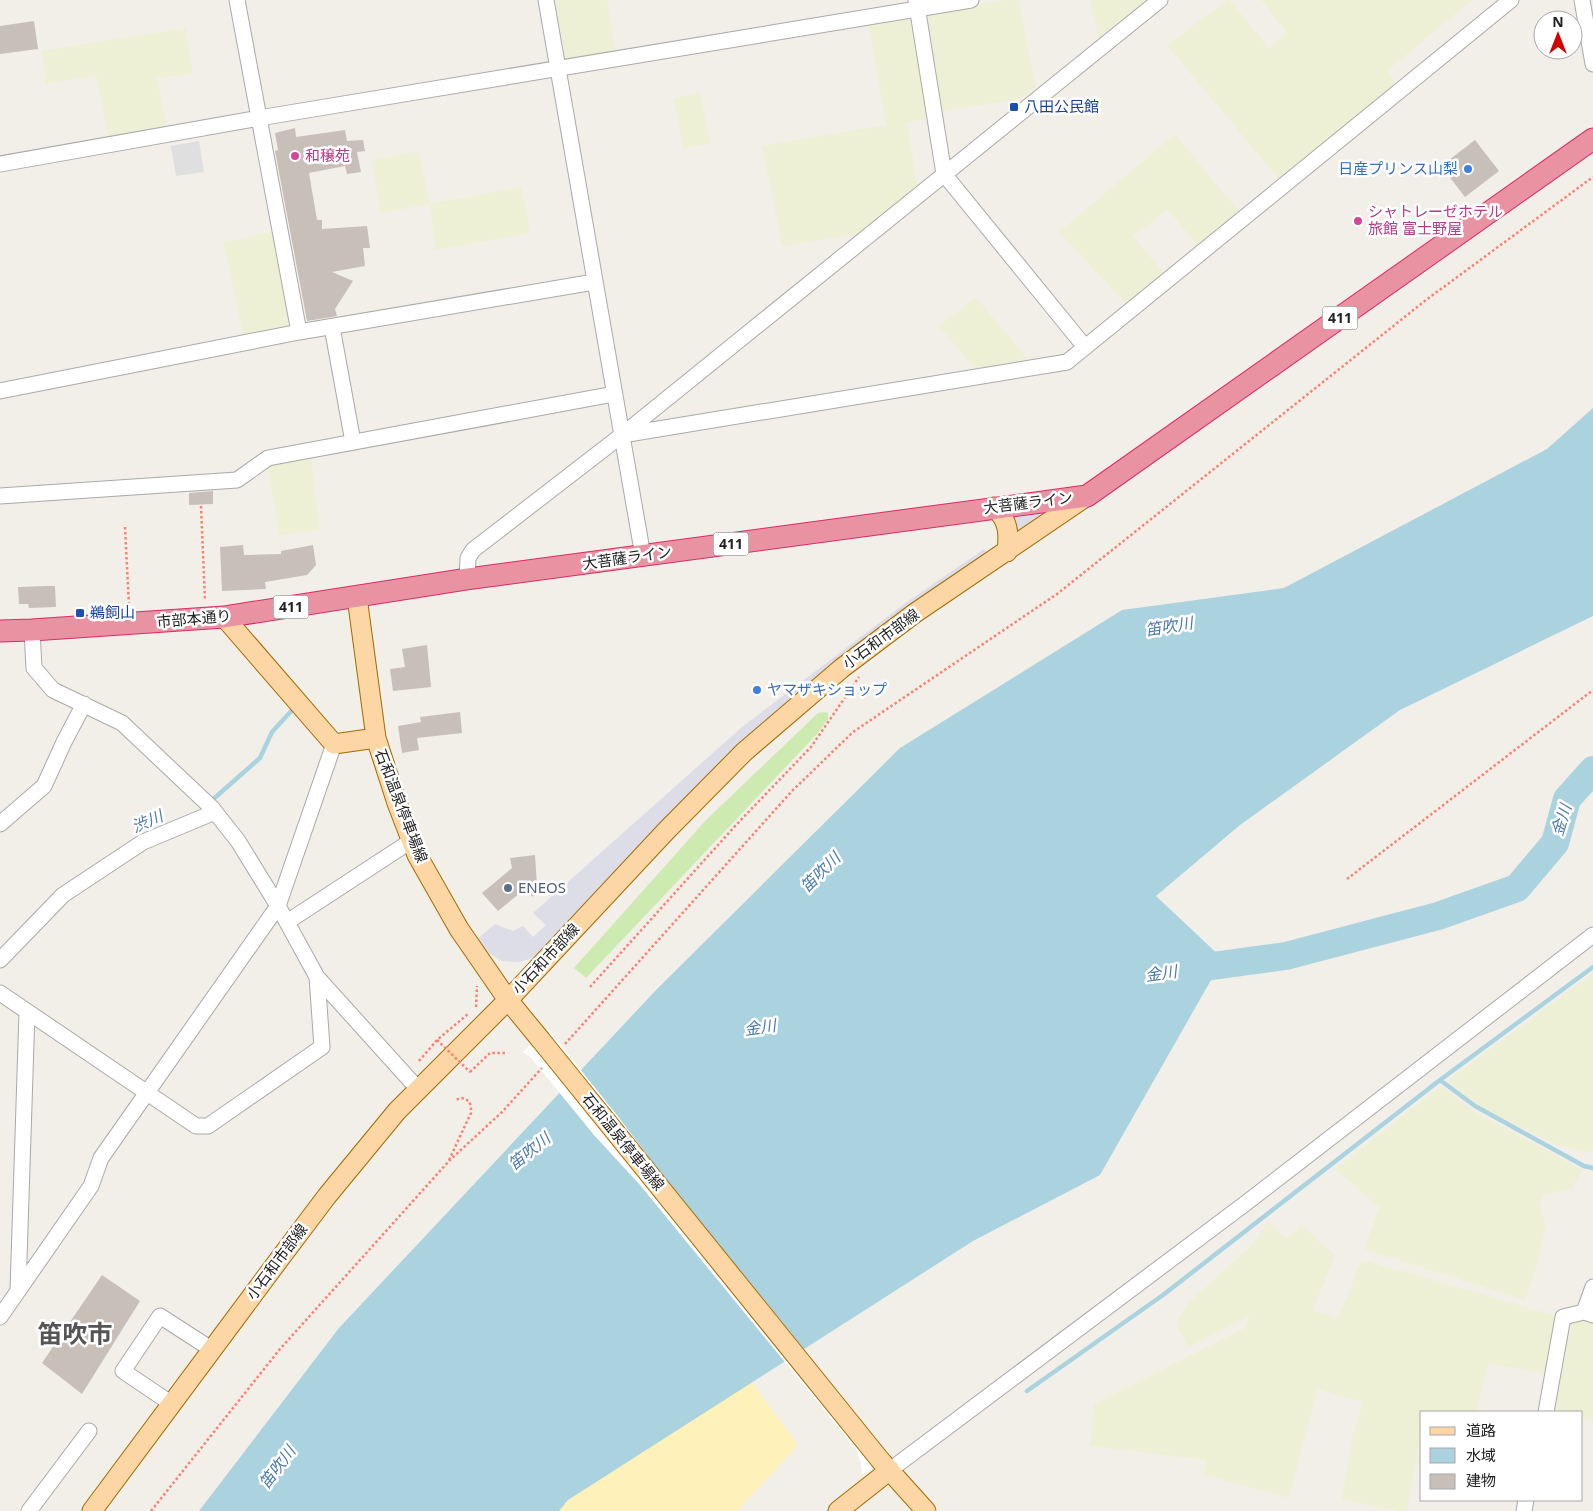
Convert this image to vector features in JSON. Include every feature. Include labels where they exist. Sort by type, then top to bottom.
[{"type":"highway","name":"大菩薩ライン","points":[[357,597],[467,579],[1087,496],[1593,139]]},
{"type":"highway","name":"市部本通り","points":[[0,630],[32,630],[224,617],[357,597]]},
{"type":"main road","name":"小石和市部線","points":[[92,1511],[327,1196],[397,1110],[508,1000],[666,831],[744,752],[842,668],[915,613],[1087,496]]},
{"type":"main road","points":[[994,507],[1001,513],[1008,526],[1007,552]]},
{"type":"main road","name":"石和温泉停車場線","points":[[357,597],[376,738],[396,803],[417,855],[459,929],[508,1000],[885,1465],[926,1511]]},
{"type":"main road","points":[[224,617],[334,744]]},
{"type":"main road","name":"石和温泉停車場線","points":[[334,744],[376,738]]},
{"type":"main road","points":[[838,1511],[885,1465]]},
{"type":"street","points":[[237,0],[299,332]]},
{"type":"street","points":[[546,0],[643,556]]},
{"type":"street","points":[[0,164],[259,118],[557,69],[917,4],[971,0]]},
{"type":"street","points":[[467,579],[468,558],[473,550],[622,435],[1160,0]]},
{"type":"street","points":[[622,435],[1068,362],[1510,0]]},
{"type":"street","points":[[1582,0],[1593,64]]},
{"type":"street","points":[[917,4],[944,174],[1085,347]]},
{"type":"street","points":[[0,391],[299,332],[594,282]]},
{"type":"street","points":[[332,327],[353,442]]},
{"type":"street","points":[[0,496],[237,480],[268,458],[614,394]]},
{"type":"street","points":[[32,630],[34,668],[53,690],[122,723],[214,810],[238,841],[278,906],[317,978],[418,1089]]},
{"type":"street","points":[[0,824],[44,786],[84,704]]},
{"type":"street","points":[[0,1317],[91,1186],[101,1158],[278,906],[334,744]]},
{"type":"street","points":[[0,960],[63,895],[143,842],[214,810]]},
{"type":"street","points":[[287,922],[411,841]]},
{"type":"street","points":[[885,1465],[1246,1203],[1593,936]]},
{"type":"street","points":[[0,993],[196,1126],[208,1126],[322,1047],[317,978]]},
{"type":"street","points":[[18,1291],[27,1012]]},
{"type":"street","points":[[1546,1411],[1563,1317],[1589,1314],[1593,1287]]},
{"type":"street","points":[[172,1404],[122,1371],[160,1316],[211,1349]]},
{"type":"street","points":[[29,1511],[88,1431]]},
{"type":"path","points":[[562,1047],[792,791],[853,732],[1057,594],[1426,300],[1593,177]]},
{"type":"path","points":[[201,506],[205,600]]},
{"type":"path","points":[[126,527],[129,607]]},
{"type":"path","points":[[590,987],[736,825],[812,747],[862,673]]},
{"type":"path","points":[[1347,879],[1593,690]]},
{"type":"path","points":[[419,1061],[436,1040],[477,1007]]},
{"type":"path","points":[[436,1040],[470,1072],[490,1053],[505,1053]]},
{"type":"path","points":[[151,1511],[280,1350],[449,1161],[502,1112],[549,1062]]},
{"type":"path","points":[[449,1161],[471,1113],[469,1101],[462,1098],[455,1100]]},
{"type":"shaded area","points":[[199,141],[204,172],[176,176],[171,146]]},
{"type":"shaded area","points":[[1046,510],[1047,516],[1017,536],[1017,522],[1008,514]]},
{"type":"shaded area","points":[[984,549],[990,556],[911,609],[538,954],[530,959],[518,962],[502,961],[487,952],[478,938],[495,924],[513,931],[523,926],[533,937],[546,925],[533,913],[742,727],[904,604]]},
{"type":"green space","points":[[555,0],[607,0],[616,53],[565,62]]},
{"type":"green space","points":[[1005,0],[1019,0],[1036,87],[1020,99],[941,111],[924,14]]},
{"type":"green space","points":[[1089,0],[1146,0],[1099,38]]},
{"type":"green space","points":[[1227,0],[1230,0],[1269,48],[1287,33],[1261,0],[1472,0],[1387,71],[1399,88],[1281,182],[1167,45]]},
{"type":"green space","points":[[913,18],[930,118],[907,122],[918,188],[857,234],[782,247],[762,146],[886,125],[868,25]]},
{"type":"green space","points":[[186,28],[193,74],[157,78],[168,130],[108,138],[96,76],[46,84],[41,51]]},
{"type":"green space","points":[[700,92],[711,144],[683,148],[673,98]]},
{"type":"green space","points":[[1175,134],[1242,215],[1200,248],[1168,210],[1133,236],[1166,276],[1128,306],[1059,232]]},
{"type":"green space","points":[[419,151],[430,204],[381,213],[371,160]]},
{"type":"green space","points":[[521,187],[531,233],[435,250],[430,204]]},
{"type":"green space","points":[[273,232],[291,327],[243,335],[223,242]]},
{"type":"green space","points":[[976,297],[1030,362],[976,370],[939,326]]},
{"type":"green space","points":[[311,455],[320,530],[279,535],[267,463]]},
{"type":"green space","points":[[818,713],[828,713],[828,719],[817,734],[586,978],[574,968],[706,820]]},
{"type":"green space","points":[[1593,973],[1593,1148],[1591,1153],[1557,1145],[1478,1106],[1447,1081]]},
{"type":"green space","points":[[1441,1086],[1473,1111],[1582,1170],[1572,1189],[1544,1194],[1540,1205],[1546,1225],[1537,1266],[1525,1300],[1364,1249],[1379,1207],[1335,1169]]},
{"type":"green space","points":[[1268,1221],[1286,1239],[1301,1225],[1335,1255],[1313,1310],[1338,1319],[1361,1260],[1559,1317],[1546,1374],[1489,1363],[1476,1411],[1420,1411],[1420,1439],[1407,1511],[1397,1511],[1342,1499],[1352,1437],[1363,1402],[1318,1389],[1289,1498],[1203,1474],[1207,1460],[1090,1446],[1094,1404],[1245,1328],[1250,1316],[1188,1347],[1176,1324],[1189,1302],[1254,1243]]},
{"type":"green space","points":[[1585,1317],[1593,1320],[1593,1422],[1583,1419],[1583,1411],[1549,1411],[1566,1322]]},
{"type":"sand","points":[[600,1176],[798,1445],[737,1511],[277,1511]]},
{"type":"water","name":"笛吹川","points":[[1593,408],[1593,616],[1400,710],[1240,825],[1156,896],[1223,959],[1100,1175],[973,1241],[568,1500],[559,1511],[199,1511],[339,1328],[657,989],[900,748],[1122,610],[1284,588],[1547,449]]},
{"type":"pier","points":[[548,1029],[658,1169],[890,1455],[862,1474],[861,1463],[856,1449],[640,1185],[594,1135],[531,1058],[523,1052]]},
{"type":"building","points":[[34,21],[38,49],[0,54],[0,26]]},
{"type":"building","points":[[295,128],[296,137],[345,130],[347,141],[363,140],[365,151],[357,152],[361,172],[347,174],[345,166],[309,173],[317,220],[322,220],[322,229],[367,226],[370,248],[363,248],[365,266],[332,272],[353,281],[335,309],[337,316],[307,321],[275,151],[278,150],[275,133]]},
{"type":"building","points":[[1475,140],[1499,171],[1465,197],[1441,166]]},
{"type":"building","points":[[213,491],[213,504],[189,505],[189,493]]},
{"type":"building","points":[[243,545],[244,555],[281,554],[281,551],[313,545],[316,565],[307,575],[265,582],[266,589],[222,591],[220,547]]},
{"type":"building","points":[[55,586],[56,607],[29,608],[28,604],[19,604],[18,587]]},
{"type":"building","points":[[427,645],[431,687],[393,691],[390,669],[405,667],[402,649]]},
{"type":"building","points":[[460,712],[462,733],[417,738],[419,750],[402,753],[398,726],[421,722],[420,717]]},
{"type":"building","points":[[535,855],[537,886],[533,897],[525,889],[498,911],[482,893],[512,868],[510,858]]},
{"type":"building","points":[[102,1275],[140,1301],[82,1394],[42,1363]]},
{"type":"waterway","name":"渋川","points":[[210,802],[260,758],[272,732],[294,708]]},
{"type":"waterway","name":"金川","points":[[1183,970],[1286,956],[1438,916],[1517,888],[1555,843],[1567,799],[1593,770]]},
{"type":"waterway","points":[[1027,1391],[1163,1295],[1440,1080],[1593,967]]},
{"type":"waterway","points":[[1440,1080],[1475,1106],[1584,1166],[1593,1168]]},
{"type":"place","name":"八田公民館","points":[[1014,107]]},
{"type":"place","name":"和穣苑","points":[[295,156]]},
{"type":"place","name":"日産プリンス山梨","points":[[1468,169]]},
{"type":"place","name":"シャトレーゼホテル 旅館 富士野屋","points":[[1358,221]]},
{"type":"place","name":"鵜飼山","points":[[80,613]]},
{"type":"place","name":"ヤマザキショップ","points":[[757,690]]},
{"type":"place","name":"ENEOS","points":[[508,888]]},
{"type":"district","name":"笛吹市","points":[[75,1334]]}]
